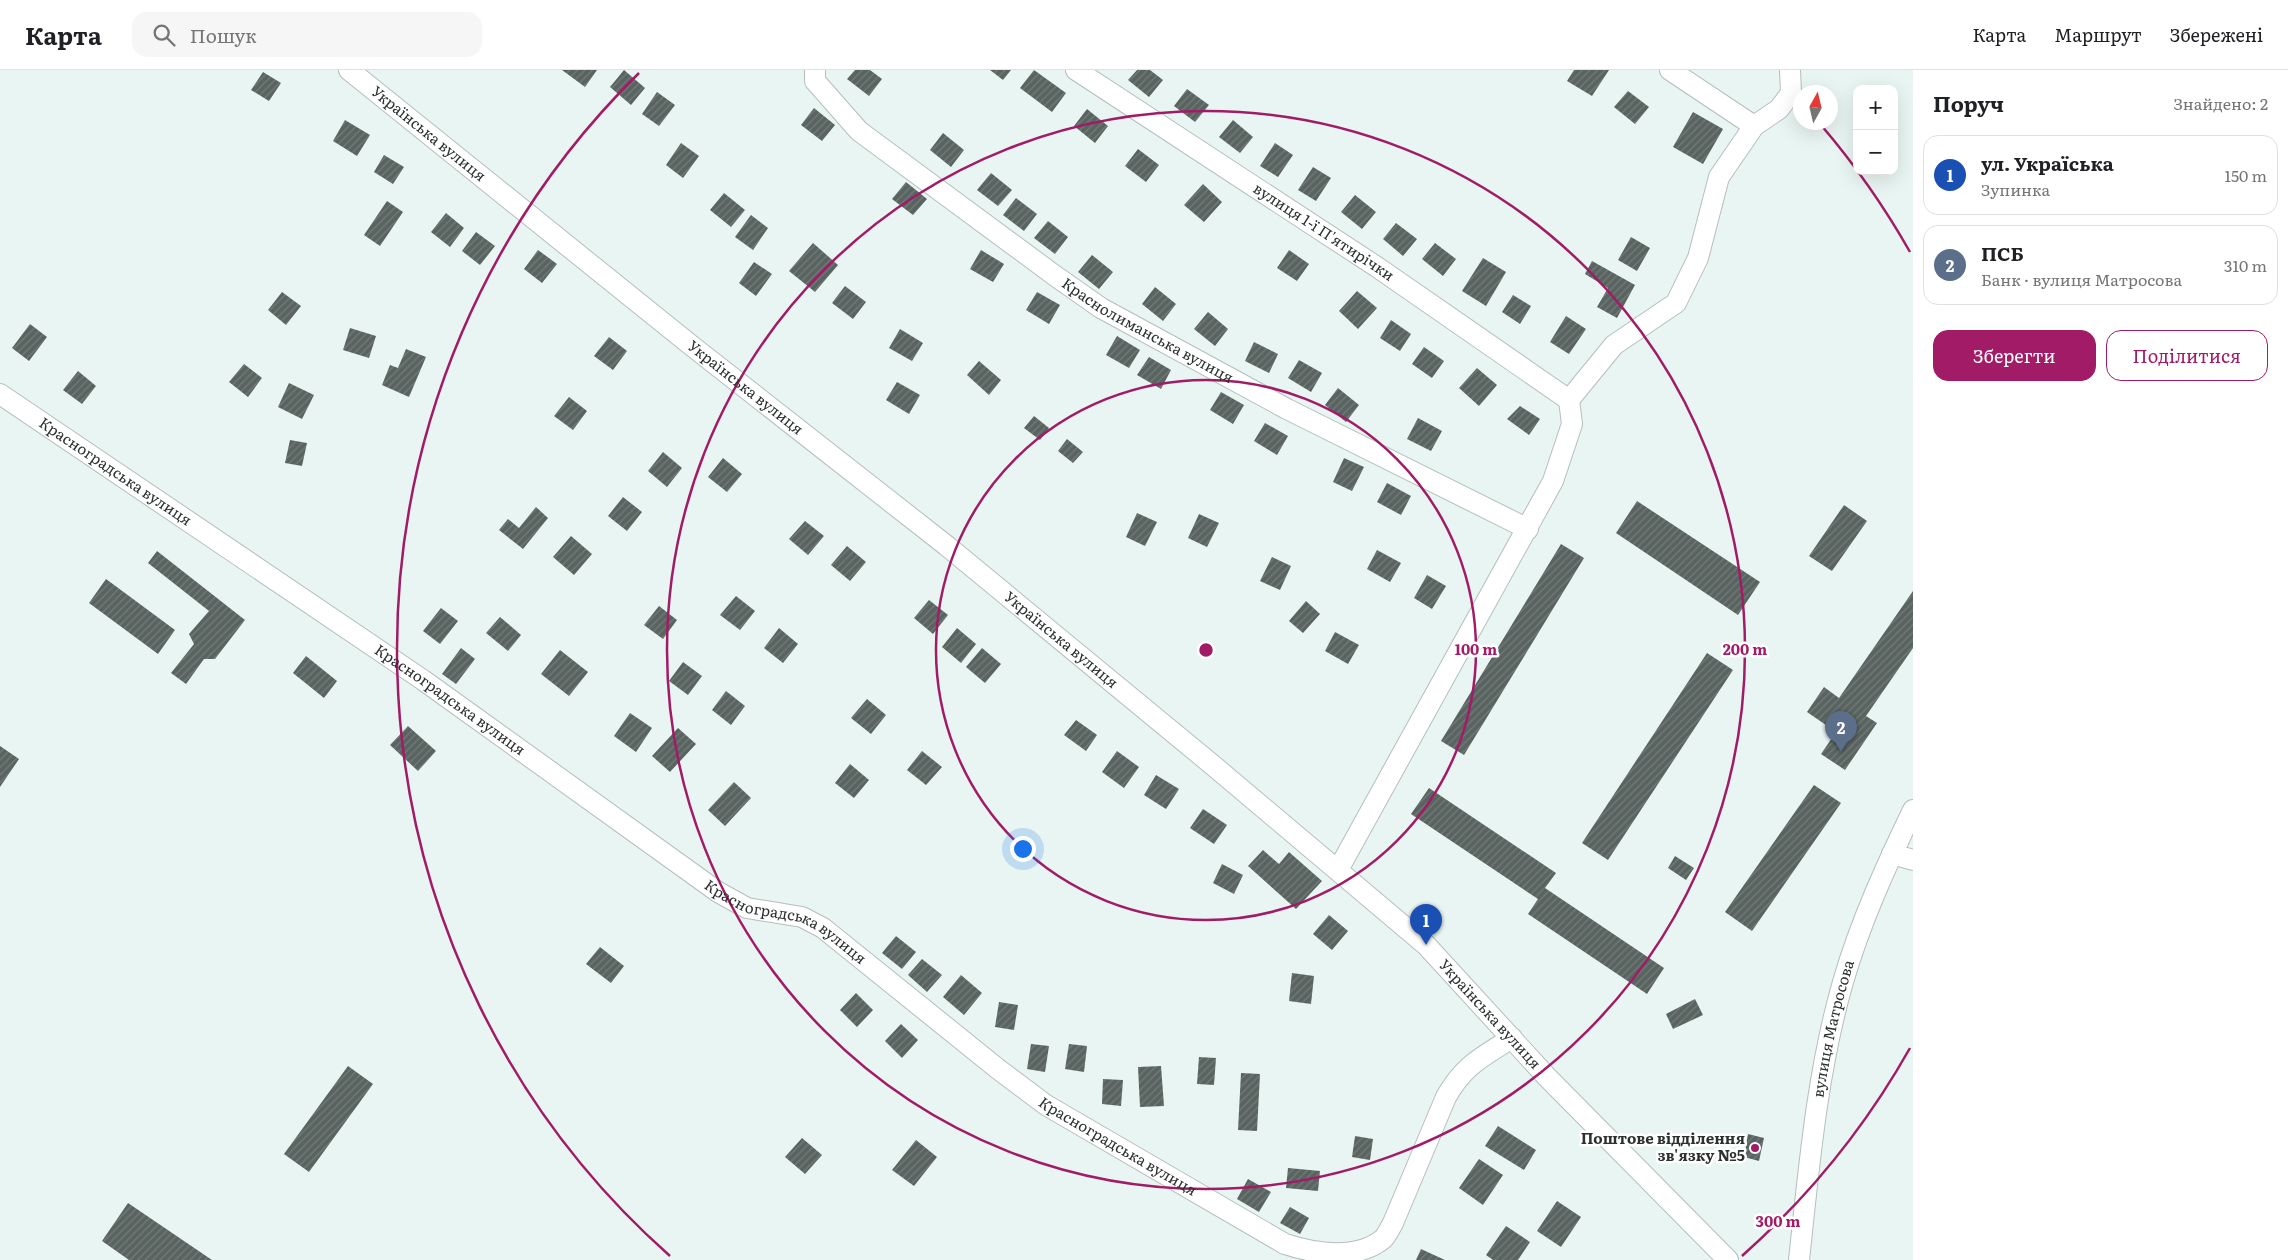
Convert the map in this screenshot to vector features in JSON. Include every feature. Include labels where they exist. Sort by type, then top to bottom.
[{"type":"street","name":"Українська вулиця","points":[[349,70],[692,346],[955,552],[1426,945],[1649,1182],[1728,1260]]},
{"type":"street","name":"Краснолиманська вулиця","points":[[815,70],[815,81],[859,132],[1054,276],[1101,308],[1287,409],[1528,529]]},
{"type":"street","name":"вулиця 1-ї П'ятирічки","points":[[1076,70],[1377,267],[1569,400]]},
{"type":"street","points":[[1670,70],[1754,126]]},
{"type":"street","points":[[1338,870],[1553,481],[1572,424],[1569,400],[1614,345],[1676,303],[1698,258],[1719,177],[1754,126],[1779,109],[1791,93],[1790,70]]},
{"type":"street","name":"Красноградська вулиця","points":[[0,394],[423,680],[718,892],[747,908],[802,917],[823,928],[990,1063],[1046,1105],[1285,1244],[1308,1252],[1353,1255],[1368,1251],[1383,1239],[1393,1223],[1446,1096],[1456,1078],[1470,1064],[1512,1038]]},
{"type":"street","name":"вулиця Матросова","points":[[1799,1260],[1809,1168],[1832,1025],[1854,945],[1892,854],[1913,810]]},
{"type":"street","points":[[1892,854],[1913,860]]},
{"type":"building","points":[[562,70],[597,70],[585,87]]},
{"type":"building","points":[[624,70],[645,88],[631,105],[610,87]]},
{"type":"building","points":[[855,70],[870,70],[882,79],[869,96],[847,79]]},
{"type":"building","points":[[990,70],[1011,70],[1003,80]]},
{"type":"building","points":[[1034,70],[1066,93],[1052,112],[1020,88]]},
{"type":"building","points":[[1137,70],[1150,70],[1163,80],[1149,97],[1128,80]]},
{"type":"building","points":[[1574,70],[1609,70],[1592,96],[1567,81]]},
{"type":"building","points":[[263,72],[281,83],[269,101],[251,90]]},
{"type":"building","points":[[1187,89],[1209,105],[1195,122],[1174,106]]},
{"type":"building","points":[[1628,91],[1649,107],[1635,124],[1614,107]]},
{"type":"building","points":[[657,92],[675,105],[659,126],[642,114]]},
{"type":"building","points":[[814,108],[835,125],[822,141],[801,125]]},
{"type":"building","points":[[1087,109],[1108,126],[1095,143],[1074,126]]},
{"type":"building","points":[[1693,112],[1723,129],[1703,164],[1673,147]]},
{"type":"building","points":[[345,120],[370,135],[357,156],[333,141]]},
{"type":"building","points":[[1233,120],[1253,137],[1240,153],[1219,137]]},
{"type":"building","points":[[943,133],[964,150],[951,167],[930,150]]},
{"type":"building","points":[[681,143],[699,156],[683,178],[666,165]]},
{"type":"building","points":[[1275,143],[1293,155],[1278,177],[1260,166]]},
{"type":"building","points":[[1138,149],[1159,165],[1146,182],[1125,166]]},
{"type":"building","points":[[384,155],[404,167],[393,184],[374,172]]},
{"type":"building","points":[[1313,167],[1331,178],[1316,201],[1298,190]]},
{"type":"building","points":[[991,173],[1012,190],[998,206],[977,190]]},
{"type":"building","points":[[906,182],[927,199],[913,215],[892,199]]},
{"type":"building","points":[[1203,184],[1222,202],[1204,222],[1184,205]]},
{"type":"building","points":[[724,193],[745,210],[731,227],[710,210]]},
{"type":"building","points":[[1355,195],[1376,212],[1362,229],[1341,212]]},
{"type":"building","points":[[1016,198],[1037,214],[1024,231],[1003,215]]},
{"type":"building","points":[[387,201],[403,212],[380,246],[364,235]]},
{"type":"building","points":[[446,213],[464,228],[450,247],[431,232]]},
{"type":"building","points":[[751,215],[768,228],[753,250],[735,237]]},
{"type":"building","points":[[1048,221],[1068,237],[1055,254],[1034,238]]},
{"type":"building","points":[[1396,223],[1417,239],[1403,256],[1383,239]]},
{"type":"building","points":[[476,232],[495,246],[480,265],[462,251]]},
{"type":"building","points":[[1631,237],[1650,248],[1637,271],[1618,260]]},
{"type":"building","points":[[813,243],[838,265],[815,292],[789,271]]},
{"type":"building","points":[[1435,243],[1456,259],[1443,276],[1422,259]]},
{"type":"building","points":[[538,250],[557,264],[542,283],[524,269]]},
{"type":"building","points":[[981,250],[1004,264],[993,282],[970,269]]},
{"type":"building","points":[[1289,250],[1309,264],[1297,281],[1277,268]]},
{"type":"building","points":[[1092,255],[1113,272],[1099,289],[1078,272]]},
{"type":"building","points":[[1483,258],[1506,272],[1486,306],[1462,291]]},
{"type":"building","points":[[1592,261],[1635,285],[1617,318],[1597,307],[1608,288],[1585,274]]},
{"type":"building","points":[[754,262],[772,274],[756,296],[739,283]]},
{"type":"building","points":[[845,286],[866,302],[853,319],[832,303]]},
{"type":"building","points":[[1155,287],[1176,304],[1163,321],[1142,304]]},
{"type":"building","points":[[1357,291],[1377,308],[1358,329],[1339,311]]},
{"type":"building","points":[[282,292],[301,306],[286,325],[268,310]]},
{"type":"building","points":[[1037,292],[1060,305],[1049,324],[1026,310]]},
{"type":"building","points":[[1513,295],[1531,306],[1520,324],[1502,312]]},
{"type":"building","points":[[1208,312],[1228,329],[1215,346],[1194,329]]},
{"type":"building","points":[[1566,316],[1586,329],[1569,354],[1550,342]]},
{"type":"building","points":[[1391,320],[1411,334],[1400,351],[1380,338]]},
{"type":"building","points":[[30,324],[47,337],[29,361],[12,348]]},
{"type":"building","points":[[350,328],[376,336],[369,358],[343,350]]},
{"type":"building","points":[[900,329],[923,343],[912,361],[889,348]]},
{"type":"building","points":[[1117,336],[1140,350],[1129,368],[1106,355]]},
{"type":"building","points":[[609,337],[627,351],[613,370],[594,356]]},
{"type":"building","points":[[1254,342],[1278,354],[1269,373],[1245,361]]},
{"type":"building","points":[[1424,347],[1444,361],[1432,378],[1412,364]]},
{"type":"building","points":[[406,349],[426,357],[409,397],[382,385],[390,365],[398,368]]},
{"type":"building","points":[[1149,357],[1171,370],[1161,389],[1137,375]]},
{"type":"building","points":[[1299,360],[1322,373],[1311,392],[1288,378]]},
{"type":"building","points":[[979,361],[1001,380],[989,395],[967,375]]},
{"type":"building","points":[[244,364],[262,378],[248,397],[229,382]]},
{"type":"building","points":[[1477,368],[1497,385],[1479,406],[1459,388]]},
{"type":"building","points":[[78,371],[96,386],[82,404],[63,390]]},
{"type":"building","points":[[897,382],[920,395],[909,414],[886,400]]},
{"type":"building","points":[[289,383],[314,395],[302,419],[278,407]]},
{"type":"building","points":[[1338,388],[1359,405],[1346,422],[1325,405]]},
{"type":"building","points":[[1221,392],[1244,405],[1233,424],[1210,410]]},
{"type":"building","points":[[569,397],[587,411],[573,430],[554,416]]},
{"type":"building","points":[[1520,406],[1540,419],[1529,435],[1507,419]]},
{"type":"building","points":[[1034,416],[1049,428],[1040,440],[1024,428]]},
{"type":"building","points":[[1418,418],[1442,431],[1431,451],[1407,439]]},
{"type":"building","points":[[1265,423],[1288,436],[1277,455],[1254,441]]},
{"type":"building","points":[[1067,439],[1083,452],[1073,463],[1058,451]]},
{"type":"building","points":[[290,440],[307,443],[302,466],[285,463]]},
{"type":"building","points":[[663,452],[682,468],[667,487],[648,471]]},
{"type":"building","points":[[723,458],[742,474],[727,492],[708,477]]},
{"type":"building","points":[[1344,458],[1364,467],[1352,491],[1333,482]]},
{"type":"building","points":[[1387,483],[1411,496],[1401,515],[1377,502]]},
{"type":"building","points":[[623,497],[642,512],[627,531],[608,516]]},
{"type":"building","points":[[1637,501],[1760,582],[1738,615],[1616,533]]},
{"type":"building","points":[[1844,505],[1867,521],[1832,571],[1809,556]]},
{"type":"building","points":[[536,507],[548,518],[523,549],[499,530],[508,519],[519,528]]},
{"type":"building","points":[[1137,513],[1157,522],[1145,546],[1126,537]]},
{"type":"building","points":[[1199,514],[1219,523],[1207,547],[1188,538]]},
{"type":"building","points":[[805,521],[824,536],[808,555],[789,539]]},
{"type":"building","points":[[571,536],[592,554],[574,575],[553,557]]},
{"type":"building","points":[[1561,544],[1584,558],[1464,755],[1441,741]]},
{"type":"building","points":[[847,546],[866,562],[850,581],[831,565]]},
{"type":"building","points":[[1377,550],[1401,563],[1390,582],[1367,569]]},
{"type":"building","points":[[157,551],[245,620],[215,659],[204,659],[186,684],[171,673],[194,644],[189,634],[209,611],[148,563]]},
{"type":"building","points":[[1272,557],[1291,566],[1280,590],[1260,581]]},
{"type":"building","points":[[1427,575],[1446,586],[1432,609],[1414,598]]},
{"type":"building","points":[[106,579],[175,630],[158,654],[89,603]]},
{"type":"building","points":[[1913,591],[1913,648],[1866,716],[1877,723],[1845,770],[1821,754],[1836,732],[1807,712],[1824,687],[1839,698]]},
{"type":"building","points":[[736,596],[755,611],[740,630],[720,615]]},
{"type":"building","points":[[929,600],[948,615],[933,634],[914,618]]},
{"type":"building","points":[[1306,601],[1320,614],[1303,633],[1289,621]]},
{"type":"building","points":[[659,606],[677,620],[663,639],[644,625]]},
{"type":"building","points":[[441,608],[458,621],[440,644],[423,631]]},
{"type":"building","points":[[500,617],[521,635],[508,651],[486,633]]},
{"type":"building","points":[[779,628],[798,644],[783,663],[764,648]]},
{"type":"building","points":[[957,628],[976,644],[961,663],[942,647]]},
{"type":"building","points":[[1335,632],[1359,645],[1348,664],[1325,651]]},
{"type":"building","points":[[461,648],[475,659],[456,684],[442,674]]},
{"type":"building","points":[[982,648],[1001,664],[985,683],[966,667]]},
{"type":"building","points":[[560,650],[588,672],[569,696],[541,674]]},
{"type":"building","points":[[1707,653],[1733,670],[1608,860],[1582,843]]},
{"type":"building","points":[[306,656],[337,681],[324,698],[293,673]]},
{"type":"building","points":[[683,662],[702,676],[688,695],[669,681]]},
{"type":"building","points":[[726,691],[745,706],[731,725],[712,710]]},
{"type":"building","points":[[867,699],[886,715],[871,734],[851,718]]},
{"type":"building","points":[[630,713],[652,728],[636,752],[614,736]]},
{"type":"building","points":[[1076,720],[1097,735],[1086,751],[1064,735]]},
{"type":"building","points":[[408,726],[436,751],[418,771],[390,745]]},
{"type":"building","points":[[678,728],[696,744],[670,772],[652,756]]},
{"type":"building","points":[[0,746],[19,759],[0,787]]},
{"type":"building","points":[[922,751],[942,767],[926,785],[907,770]]},
{"type":"building","points":[[1117,751],[1139,767],[1124,788],[1102,772]]},
{"type":"building","points":[[850,764],[869,780],[854,798],[835,783]]},
{"type":"building","points":[[1156,775],[1179,789],[1166,809],[1144,795]]},
{"type":"building","points":[[734,782],[751,798],[725,826],[708,810]]},
{"type":"building","points":[[1814,785],[1841,803],[1752,931],[1725,912]]},
{"type":"building","points":[[1429,788],[1556,873],[1545,888],[1664,968],[1647,994],[1528,914],[1538,899],[1411,814]]},
{"type":"building","points":[[1203,809],[1227,825],[1214,844],[1190,828]]},
{"type":"building","points":[[1263,850],[1279,864],[1289,852],[1322,881],[1296,909],[1248,866]]},
{"type":"building","points":[[1675,856],[1694,868],[1686,880],[1668,868]]},
{"type":"building","points":[[1222,864],[1243,875],[1234,894],[1213,883]]},
{"type":"building","points":[[1329,915],[1348,931],[1332,950],[1313,934]]},
{"type":"building","points":[[896,936],[916,952],[902,969],[882,953]]},
{"type":"building","points":[[600,947],[624,966],[611,983],[586,964]]},
{"type":"building","points":[[922,959],[942,975],[927,992],[908,975]]},
{"type":"building","points":[[1292,973],[1314,976],[1311,1004],[1289,1001]]},
{"type":"building","points":[[961,975],[982,993],[964,1015],[943,997]]},
{"type":"building","points":[[856,993],[873,1010],[857,1027],[840,1010]]},
{"type":"building","points":[[1695,999],[1703,1015],[1673,1029],[1666,1014]]},
{"type":"building","points":[[999,1002],[1018,1005],[1014,1030],[995,1027]]},
{"type":"building","points":[[901,1024],[918,1040],[902,1058],[885,1041]]},
{"type":"building","points":[[1031,1044],[1049,1046],[1045,1072],[1027,1069]]},
{"type":"building","points":[[1069,1044],[1087,1046],[1084,1072],[1065,1069]]},
{"type":"building","points":[[1199,1057],[1216,1058],[1214,1085],[1197,1084]]},
{"type":"building","points":[[348,1066],[373,1084],[309,1172],[284,1154]]},
{"type":"building","points":[[1161,1066],[1164,1106],[1140,1107],[1138,1067]]},
{"type":"building","points":[[1241,1073],[1260,1074],[1257,1131],[1238,1130]]},
{"type":"building","points":[[1103,1079],[1123,1080],[1121,1106],[1102,1104]]},
{"type":"building","points":[[1498,1126],[1536,1150],[1524,1170],[1485,1146]]},
{"type":"building","points":[[1748,1134],[1764,1138],[1759,1161],[1744,1157]]},
{"type":"building","points":[[1355,1136],[1373,1139],[1370,1160],[1352,1157]]},
{"type":"building","points":[[802,1138],[822,1155],[805,1174],[785,1157]]},
{"type":"building","points":[[916,1140],[937,1157],[914,1186],[892,1170]]},
{"type":"building","points":[[1479,1159],[1503,1175],[1483,1205],[1459,1188]]},
{"type":"building","points":[[1288,1168],[1320,1171],[1318,1191],[1286,1188]]},
{"type":"building","points":[[1248,1179],[1271,1192],[1259,1212],[1237,1199]]},
{"type":"building","points":[[1557,1201],[1581,1217],[1561,1247],[1537,1231]]},
{"type":"building","points":[[128,1203],[212,1260],[129,1260],[102,1241]]},
{"type":"building","points":[[1290,1207],[1309,1218],[1300,1234],[1280,1223]]},
{"type":"building","points":[[1506,1226],[1530,1242],[1518,1260],[1493,1260],[1486,1255]]},
{"type":"building","points":[[1421,1249],[1445,1260],[1416,1260]]},
{"type":"place","name":"ПСБ","points":[[1841,752]]},
{"type":"place","name":"ул. Україська","points":[[1426,945]]},
{"type":"place","name":"Поштове відділення зв'язку №5","points":[[1755,1148]]}]
